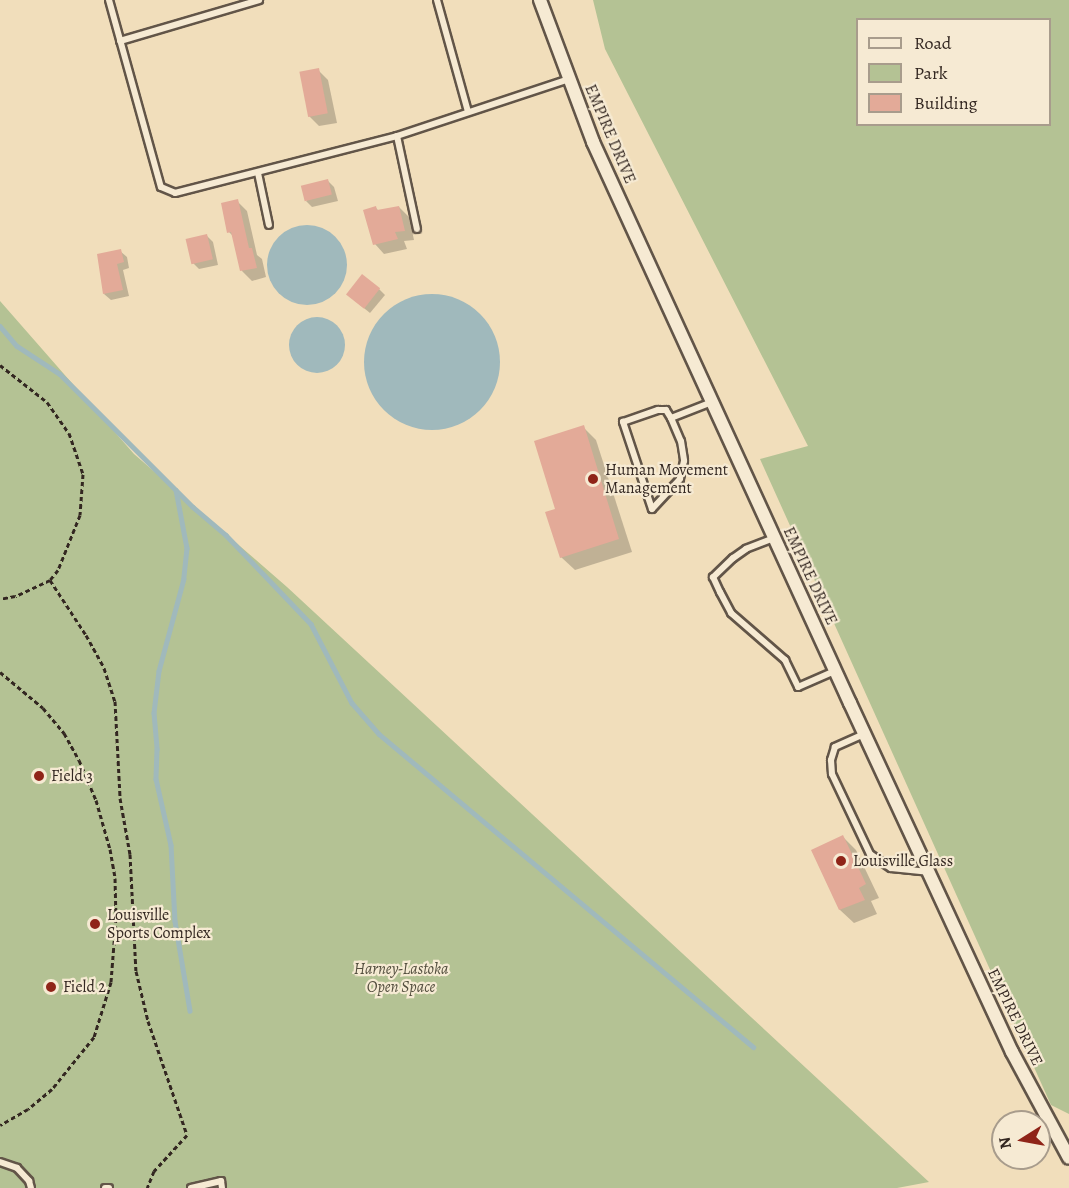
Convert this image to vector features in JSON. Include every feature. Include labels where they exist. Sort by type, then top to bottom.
[{"type":"street","name":"EMPIRE DRIVE","points":[[540,0],[593,142],[1012,1052],[1069,1158]]},
{"type":"lane","points":[[109,0],[161,187],[175,193],[397,136],[569,79]]},
{"type":"lane","points":[[120,41],[259,0]]},
{"type":"lane","points":[[437,0],[468,112]]},
{"type":"lane","points":[[397,136],[417,229]]},
{"type":"lane","points":[[258,173],[269,225]]},
{"type":"lane","points":[[671,418],[712,402]]},
{"type":"lane","points":[[658,410],[666,410],[671,418],[681,441],[684,461],[680,478],[652,509],[623,422],[658,410]]},
{"type":"lane","points":[[774,538],[746,549],[733,558],[713,578],[731,613],[785,660],[798,687],[835,671]]},
{"type":"lane","points":[[864,734],[835,747],[831,760],[832,774],[870,854],[891,868],[928,872]]},
{"type":"lane","points":[[0,1162],[17,1168],[29,1181],[30,1188]]},
{"type":"lane","points":[[191,1188],[220,1181],[222,1188]]},
{"type":"path","points":[[0,365],[47,402],[69,433],[83,474],[80,515],[64,559],[50,580],[15,596],[0,599]]},
{"type":"path","points":[[50,580],[86,635],[104,668],[115,702],[120,798],[130,854],[136,971],[148,1021],[187,1135],[154,1171],[147,1188]]},
{"type":"path","points":[[0,672],[43,708],[64,733],[79,760],[96,800],[110,849],[115,878],[116,918],[111,982],[94,1037],[52,1089],[28,1108],[0,1125]]},
{"type":"green space","points":[[593,0],[1069,0],[1069,1114],[1051,1105],[760,459],[808,446],[605,49]]},
{"type":"green space","name":"Harney-Lastoka Open Space","points":[[0,301],[134,454],[287,587],[929,1182],[897,1188],[0,1188]]},
{"type":"water","points":[[307,225],[322,228],[335,237],[344,250],[347,265],[344,280],[335,293],[322,302],[307,305],[292,302],[279,293],[270,280],[267,265],[270,250],[279,237],[292,228]]},
{"type":"water","points":[[432,294],[458,299],[470,305],[480,314],[489,324],[495,336],[500,362],[495,388],[489,400],[480,410],[470,419],[458,425],[432,430],[406,425],[394,419],[384,410],[375,400],[369,388],[364,362],[369,336],[375,324],[384,314],[394,305],[406,299]]},
{"type":"water","points":[[317,317],[328,319],[337,325],[343,334],[345,345],[343,356],[337,365],[328,371],[317,373],[306,371],[297,365],[291,356],[289,345],[291,334],[297,325],[306,319]]},
{"type":"building","points":[[319,68],[328,113],[308,117],[299,72]]},
{"type":"building","points":[[328,179],[332,195],[305,201],[301,186]]},
{"type":"building","points":[[238,199],[249,248],[252,248],[257,268],[240,271],[231,232],[227,233],[221,203]]},
{"type":"building","points":[[376,206],[377,210],[399,206],[405,231],[395,232],[398,239],[373,245],[363,210]]},
{"type":"building","points":[[207,234],[213,259],[191,264],[186,239]]},
{"type":"building","points":[[121,249],[124,262],[117,264],[123,290],[103,294],[97,254]]},
{"type":"building","points":[[362,274],[380,288],[364,309],[346,294]]},
{"type":"building","points":[[584,425],[619,539],[560,558],[545,512],[555,509],[534,441]]},
{"type":"building","points":[[843,835],[866,884],[859,888],[865,900],[839,910],[811,850]]},
{"type":"waterway","points":[[0,326],[17,346],[60,374],[193,507],[226,535],[311,624],[352,703],[379,734],[754,1047]]},
{"type":"waterway","points":[[176,490],[187,548],[184,579],[159,671],[154,713],[157,749],[156,779],[171,845],[175,921],[190,1011]]},
{"type":"place","name":"Human Movement Management","points":[[593,479]]},
{"type":"place","name":"Field 3","points":[[39,776]]},
{"type":"place","name":"Louisville Glass","points":[[841,861]]},
{"type":"place","name":"Louisville Sports Complex","points":[[95,924]]},
{"type":"place","name":"Field 2","points":[[51,987]]}]
